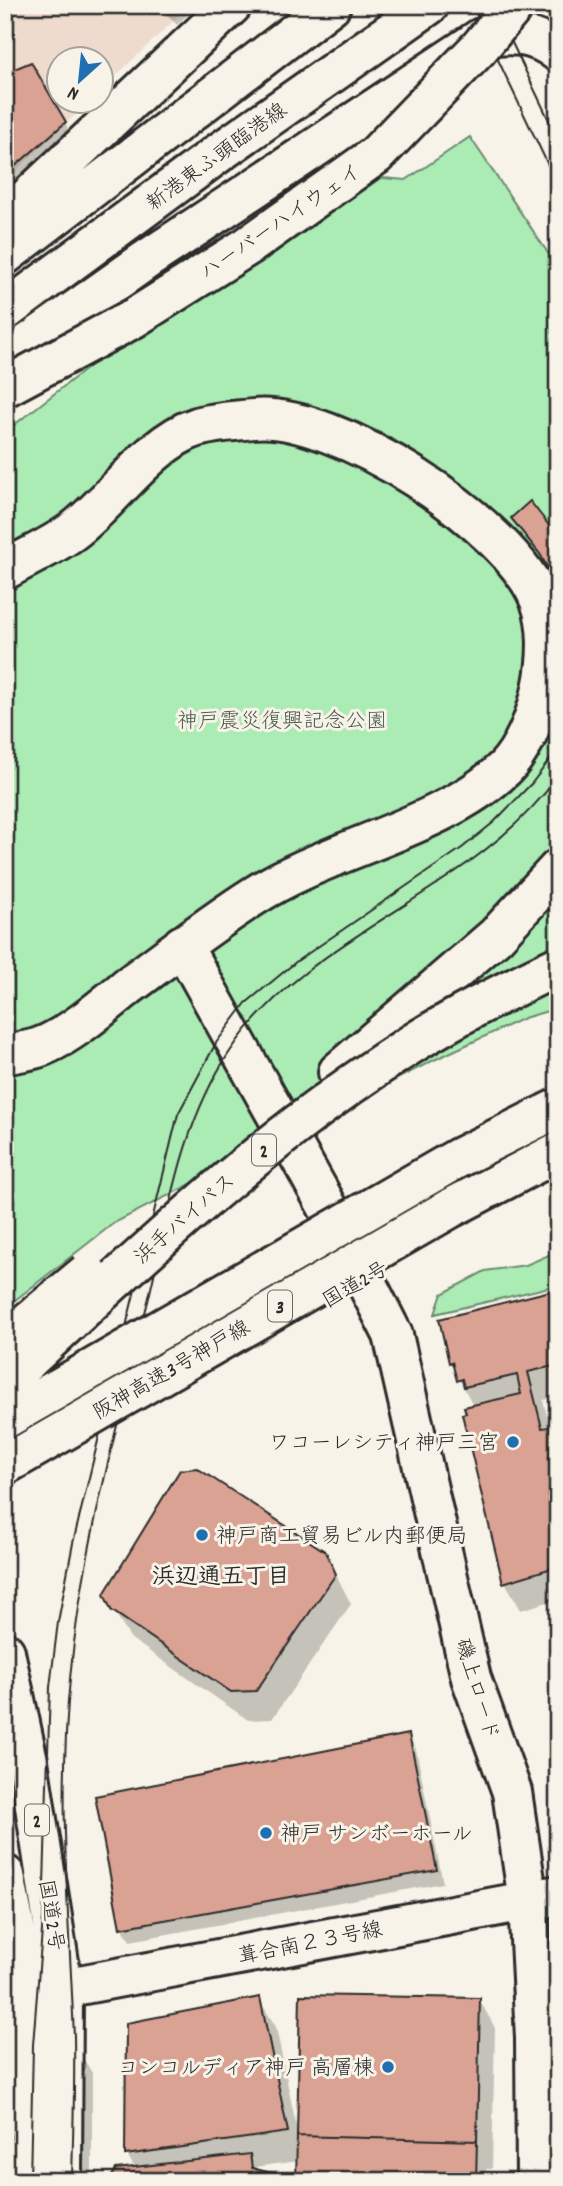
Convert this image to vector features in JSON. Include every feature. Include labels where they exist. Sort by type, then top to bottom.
[{"type":"main road","points":[[5,219],[232,5]]},
{"type":"main road","points":[[5,256],[331,5]]},
{"type":"main road","name":"新港東ふ頭臨港線","points":[[5,311],[220,152],[429,5]]},
{"type":"main road","name":"ハーバーハイウェイ","points":[[5,367],[123,304],[237,230],[362,143],[468,33],[489,5]]},
{"type":"main road","name":"ハーバーハイウェイ","points":[[5,387],[134,318],[248,246],[376,155],[479,48],[515,5]]},
{"type":"main road","points":[[5,360],[146,260],[481,38],[512,33],[542,40],[558,51]]},
{"type":"main road","points":[[5,570],[73,531],[153,454],[195,428],[258,418],[330,432],[397,467],[462,509],[510,553],[549,604],[547,650],[540,703],[529,737],[504,768],[446,809],[332,856],[257,894],[182,945],[99,1009],[42,1046],[5,1055]]},
{"type":"main road","points":[[344,1078],[496,936],[558,869]]},
{"type":"main road","points":[[344,1078],[443,1009],[558,897]]},
{"type":"main road","name":"磯上ロード","points":[[182,945],[332,1215],[393,1335],[471,1678],[512,1792],[543,1898],[535,2038],[536,2181]]},
{"type":"main road","name":"浜手バイパス","points":[[5,1341],[242,1144],[344,1078],[440,1008],[558,951]]},
{"type":"main road","name":"浜手バイパス","points":[[5,1382],[186,1213],[344,1078],[558,966]]},
{"type":"main road","points":[[5,1406],[375,1189],[558,1107]]},
{"type":"main road","name":"阪神高速3号神戸線","points":[[5,1419],[458,1158],[558,1107]]},
{"type":"main road","name":"阪神高速3号神戸線","points":[[5,1465],[449,1209],[558,1152]]},
{"type":"main road","name":"国道2号","points":[[5,1481],[538,1178],[558,1170]]},
{"type":"main road","name":"国道2号","points":[[5,1652],[28,1761],[32,2181]]},
{"type":"main road","name":"国道2号","points":[[5,1875],[32,1994],[62,2181]]},
{"type":"main road","name":"葺合南２３号線","points":[[32,1994],[543,1898]]},
{"type":"shaded area","points":[[5,5],[190,5],[116,76],[116,46],[46,46],[46,116],[74,116],[5,181]]},
{"type":"green space","name":"神戸震災復興記念公園","points":[[470,137],[558,268],[558,1008],[524,1018],[434,1060],[114,1223],[5,1308],[5,432],[95,362],[243,269],[359,176],[406,180]]},
{"type":"green space","points":[[558,1251],[558,1285],[435,1314],[442,1294],[485,1271],[526,1265]]},
{"type":"building","points":[[31,62],[46,88],[46,116],[62,116],[66,122],[5,175],[5,73]]},
{"type":"building","points":[[530,501],[558,537],[558,568],[550,572],[540,554],[511,518]]},
{"type":"building","name":"ワコーレシティ神戸三宮","points":[[558,1289],[558,1365],[528,1372],[542,1428],[558,1426],[558,1456],[549,1457],[558,1494],[558,1578],[554,1579],[552,1568],[503,1583],[462,1414],[466,1413],[464,1407],[521,1394],[517,1375],[464,1387],[462,1379],[457,1381],[452,1362],[449,1363],[439,1319]]},
{"type":"building","points":[[197,1468],[326,1552],[336,1574],[256,1691],[231,1692],[111,1610],[104,1594],[180,1470]]},
{"type":"building","name":"神戸 サンボーホール","points":[[409,1734],[437,1870],[120,1928],[95,1796]]},
{"type":"building","name":"コンコルディア神戸 高層棟","points":[[300,1995],[480,1998],[477,2141],[297,2136]]},
{"type":"building","points":[[260,1997],[288,2132],[125,2155],[126,2023]]},
{"type":"building","points":[[297,2136],[477,2141],[476,2181],[296,2181]]},
{"type":"building","points":[[250,2154],[252,2168],[279,2175],[279,2181],[109,2181],[116,2169]]},
{"type":"tram line","points":[[472,5],[558,186]]},
{"type":"tram line","points":[[494,5],[558,139]]},
{"type":"tram line","points":[[30,2181],[33,2045],[43,1918],[50,1687],[58,1622],[73,1543],[178,1114],[216,1043],[246,1003],[297,961],[462,848],[494,822],[532,783],[558,749]]},
{"type":"tram line","points":[[72,2181],[74,2037],[65,1813],[70,1679],[83,1583],[102,1487],[188,1138],[214,1078],[231,1050],[265,1008],[305,973],[348,942],[483,852],[523,817],[558,776]]},
{"type":"place","name":"ワコーレシティ神戸三宮","points":[[513,1442]]},
{"type":"place","name":"神戸商工貿易ビル内郵便局","points":[[202,1535]]},
{"type":"place","name":"神戸 サンボーホール","points":[[266,1833]]},
{"type":"place","name":"コンコルディア神戸 高層棟","points":[[388,2067]]},
{"type":"district","name":"浜辺通五丁目","points":[[221,1575]]}]
